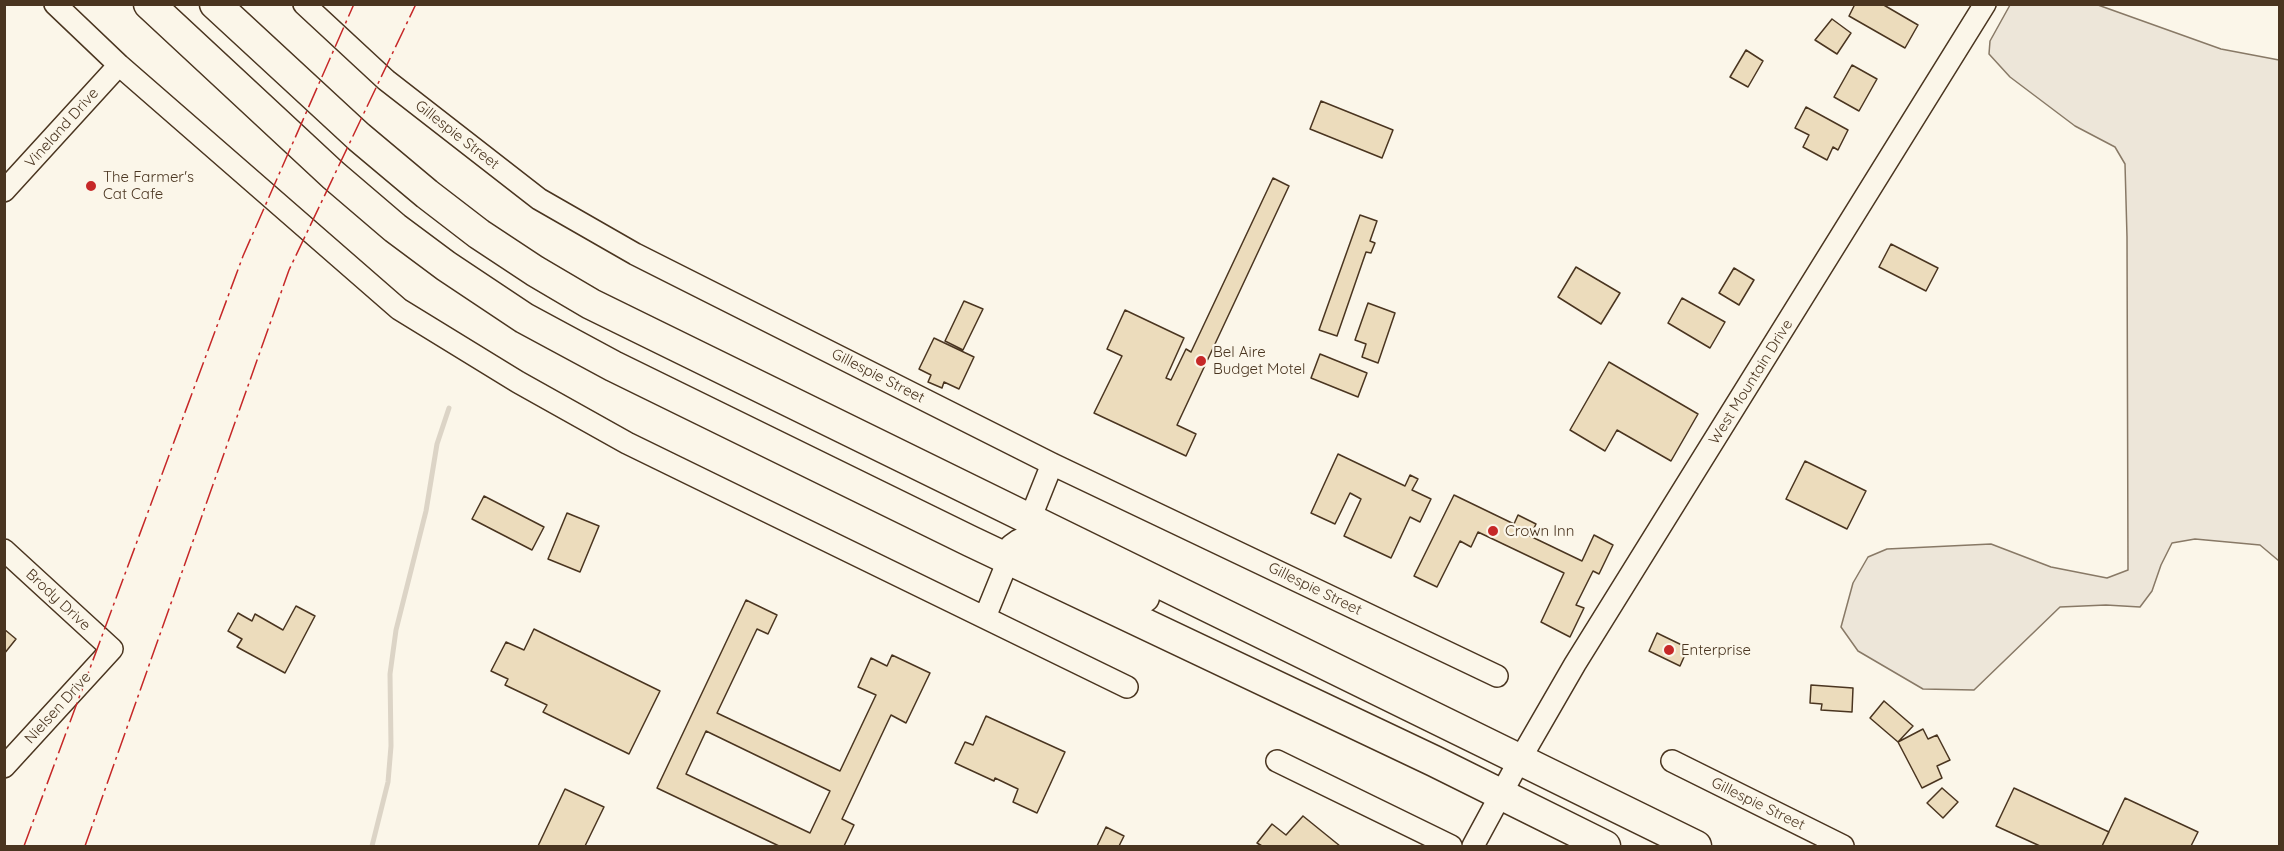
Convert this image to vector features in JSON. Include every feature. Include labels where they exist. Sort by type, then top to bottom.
[{"type":"highway","points":[[149,4],[316,160],[395,228],[446,266],[524,318],[613,366],[1605,846]]},
{"type":"highway","points":[[215,4],[359,137],[427,194],[479,234],[591,304],[1329,668],[1696,846]]},
{"type":"highway","points":[[1009,558],[1014,549],[1021,544],[1031,545],[1217,628],[1286,656],[1329,668]]},
{"type":"street","points":[[55,4],[119,65],[399,309],[518,382],[627,443],[1127,687]]},
{"type":"street","name":"Gillespie Street","points":[[304,4],[386,80],[539,199],[635,255],[1052,464],[1497,676]]},
{"type":"street","name":"West Mountain Drive","points":[[1473,846],[1519,760],[1575,664],[1985,4]]},
{"type":"street","name":"Vineland Drive","points":[[4,190],[119,65]]},
{"type":"street","points":[[1030,519],[1052,464]]},
{"type":"street","name":"Brody Drive","points":[[4,550],[112,650]]},
{"type":"street","points":[[985,616],[1009,558]]},
{"type":"street","name":"Nielsen Drive","points":[[4,767],[112,650]]},
{"type":"street","points":[[1277,761],[1451,846]]},
{"type":"street","name":"Gillespie Street","points":[[1672,762],[1843,846]]},
{"type":"shaded area","points":[[2010,5],[2098,5],[2221,49],[2279,60],[2279,561],[2260,545],[2195,539],[2172,543],[2152,591],[2140,607],[2106,605],[2060,607],[1974,690],[1923,689],[1858,651],[1841,627],[1853,583],[1868,557],[1887,549],[1991,544],[2051,567],[2107,578],[2128,570],[2125,164],[2115,147],[2075,126],[2010,77],[1989,54],[1990,41]]},
{"type":"building","points":[[1855,4],[1882,4],[1918,25],[1905,48],[1849,16]]},
{"type":"building","points":[[1832,19],[1851,33],[1837,54],[1815,40]]},
{"type":"building","points":[[1746,50],[1763,61],[1748,87],[1730,77]]},
{"type":"building","points":[[1852,65],[1877,79],[1859,111],[1834,97]]},
{"type":"building","points":[[1321,101],[1393,130],[1382,158],[1310,129]]},
{"type":"building","points":[[1806,107],[1848,130],[1838,150],[1833,147],[1827,160],[1803,147],[1809,135],[1795,128]]},
{"type":"building","points":[[1273,178],[1289,186],[1177,425],[1196,434],[1186,456],[1094,413],[1122,356],[1107,349],[1125,310],[1184,338],[1166,378],[1171,380],[1186,349],[1191,352]]},
{"type":"building","points":[[1360,215],[1377,221],[1370,241],[1375,243],[1371,253],[1366,252],[1337,336],[1319,330]]},
{"type":"building","points":[[1891,244],[1938,268],[1926,291],[1879,267]]},
{"type":"building","points":[[1576,267],[1620,293],[1601,324],[1558,297]]},
{"type":"building","points":[[1734,268],[1754,280],[1739,305],[1719,293]]},
{"type":"building","points":[[1682,298],[1725,322],[1710,348],[1668,323]]},
{"type":"building","points":[[964,301],[983,309],[963,350],[945,341]]},
{"type":"building","points":[[1368,303],[1395,313],[1378,363],[1362,357],[1366,344],[1355,340]]},
{"type":"building","points":[[934,338],[974,357],[959,389],[944,382],[942,388],[928,382],[931,375],[919,369]]},
{"type":"building","points":[[1320,354],[1367,373],[1358,397],[1311,378]]},
{"type":"building","points":[[1609,362],[1698,414],[1671,461],[1617,430],[1605,451],[1570,430]]},
{"type":"building","points":[[1338,454],[1405,486],[1410,475],[1418,479],[1412,490],[1431,499],[1420,522],[1410,517],[1391,558],[1344,536],[1361,499],[1350,493],[1335,524],[1311,513]]},
{"type":"building","points":[[1805,461],[1866,491],[1847,529],[1786,499]]},
{"type":"building","points":[[1454,495],[1514,524],[1518,515],[1536,524],[1530,536],[1582,561],[1594,535],[1613,545],[1599,574],[1593,571],[1576,605],[1584,608],[1570,637],[1541,622],[1564,573],[1478,532],[1471,547],[1460,541],[1437,587],[1414,576]]},
{"type":"building","points":[[484,496],[544,527],[532,550],[472,519]]},
{"type":"building","points":[[567,513],[599,526],[580,572],[548,559]]},
{"type":"building","points":[[746,600],[777,615],[768,634],[757,629],[717,713],[840,771],[876,695],[858,687],[871,658],[887,666],[892,655],[930,673],[906,723],[891,715],[842,819],[854,825],[844,846],[779,846],[657,788]],"holes":[[[706,731],[830,791],[810,833],[686,774]]]},
{"type":"building","points":[[296,606],[315,616],[285,673],[237,647],[242,639],[228,631],[238,613],[252,621],[255,614],[283,630]]},
{"type":"building","points":[[4,629],[16,639],[4,654]]},
{"type":"building","points":[[534,629],[660,691],[629,754],[543,712],[547,705],[505,685],[508,679],[491,671],[506,642],[524,650]]},
{"type":"building","name":"Enterprise","points":[[1657,633],[1688,648],[1680,666],[1649,651]]},
{"type":"building","points":[[1811,685],[1853,688],[1852,712],[1821,710],[1822,704],[1810,703]]},
{"type":"building","points":[[1884,701],[1913,726],[1898,742],[1870,718]]},
{"type":"building","points":[[986,716],[1065,752],[1037,813],[1013,802],[1018,789],[955,763],[965,742],[973,745]]},
{"type":"building","points":[[1923,729],[1928,739],[1937,735],[1950,760],[1937,766],[1942,778],[1922,788],[1898,742]]},
{"type":"building","points":[[1942,788],[1958,802],[1943,818],[1927,803]]},
{"type":"building","points":[[2014,788],[2109,832],[2102,846],[2040,846],[1996,826]]},
{"type":"building","points":[[565,789],[604,807],[585,846],[538,846]]},
{"type":"building","points":[[2125,798],[2198,832],[2191,846],[2102,846]]},
{"type":"building","points":[[1303,816],[1340,846],[1262,846],[1257,843],[1272,824],[1286,835]]},
{"type":"building","points":[[1106,827],[1124,836],[1119,846],[1097,846]]},
{"type":"waterway","points":[[372,846],[388,782],[391,746],[390,674],[396,630],[426,511],[437,444],[449,408]]},
{"type":"power","points":[[24,846],[243,256],[354,4]]},
{"type":"power","points":[[85,846],[289,270],[416,4]]},
{"type":"place","name":"The Farmer's Cat Cafe","points":[[91,186]]},
{"type":"place","name":"Bel Aire Budget Motel","points":[[1201,361]]},
{"type":"place","name":"Crown Inn","points":[[1493,531]]},
{"type":"place","name":"Enterprise","points":[[1669,650]]}]
